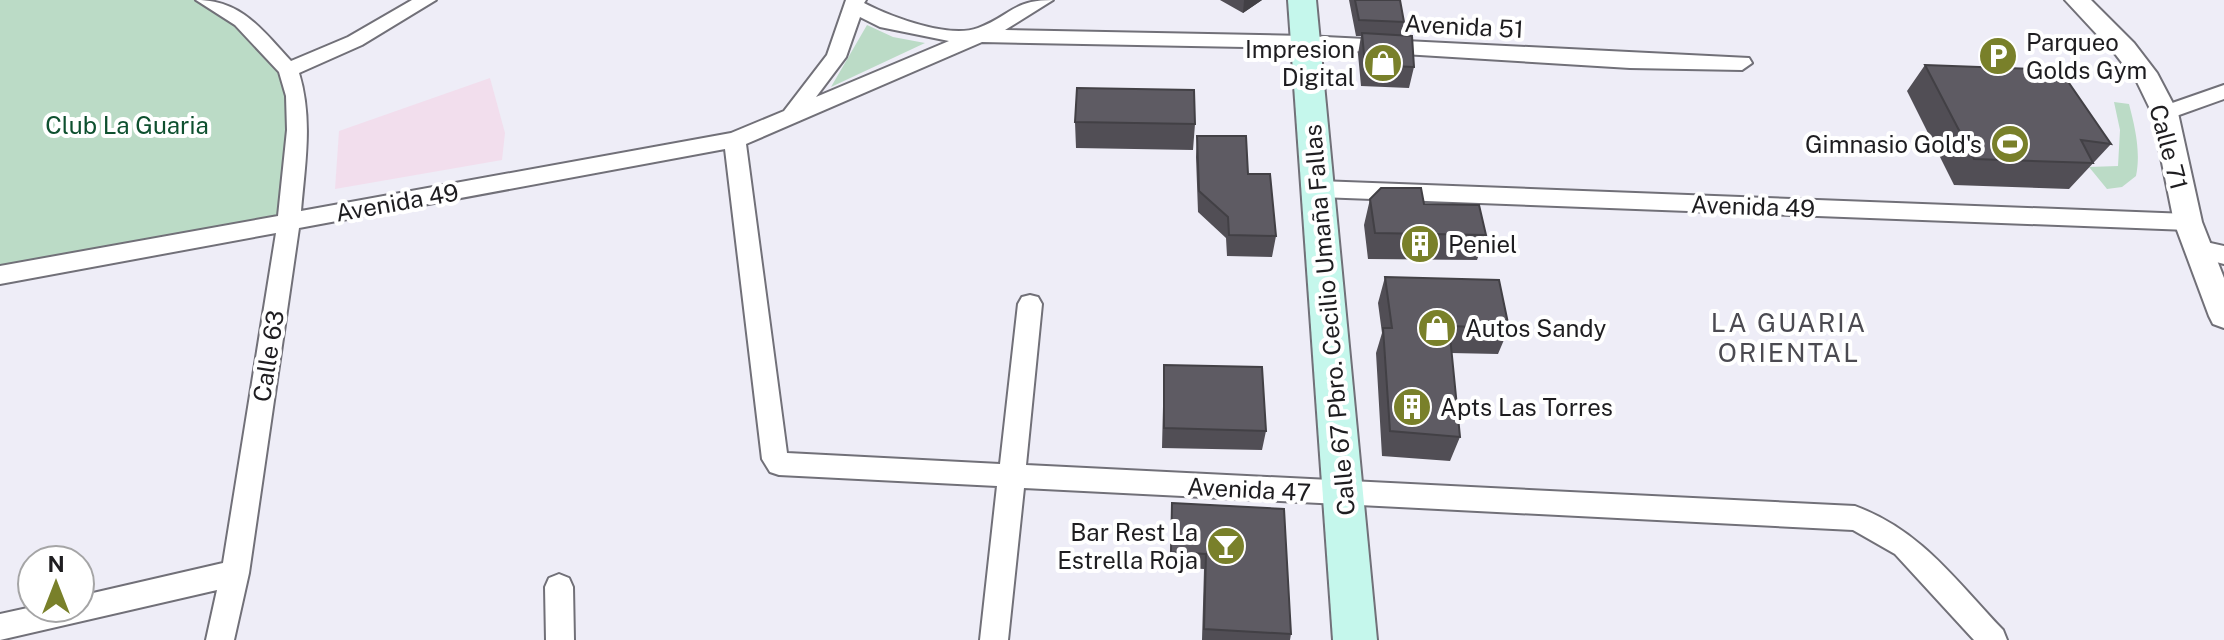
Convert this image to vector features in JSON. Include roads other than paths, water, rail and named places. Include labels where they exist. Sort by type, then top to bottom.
[{"type":"main road","name":"Calle 67 Pbro. Cecilio Umaña Fallas","points":[[1302,0],[1355,640]]},
{"type":"street","points":[[206,0],[242,21],[288,70],[355,41],[426,0]]},
{"type":"street","name":"Avenida 49","points":[[0,275],[735,140],[981,35],[1043,0]]},
{"type":"street","name":"Calle 71","points":[[2077,0],[2125,49],[2148,79],[2165,113],[2188,222],[2224,316]]},
{"type":"street","points":[[791,117],[829,69],[844,39],[854,3]]},
{"type":"street","name":"Avenida 51","points":[[854,3],[887,23],[917,31],[1305,42],[1630,61],[1742,63]]},
{"type":"street","name":"Calle 63","points":[[220,640],[235,573],[289,222],[298,130],[296,96],[288,70]]},
{"type":"street","points":[[2165,113],[2224,92]]},
{"type":"street","name":"Avenida 47","points":[[735,140],[775,459],[787,467],[1855,518],[1883,530],[1905,545],[1993,640]]},
{"type":"street","name":"Avenida 49","points":[[1319,189],[2188,222]]},
{"type":"street","points":[[2197,249],[2224,255]]},
{"type":"street","points":[[994,640],[1030,304]]},
{"type":"street","points":[[0,628],[235,573]]},
{"type":"street","points":[[559,587],[560,640]]},
{"type":"place","name":"Parqueo Golds Gym","points":[[1998,56]]},
{"type":"place","name":"Impresion Digital","points":[[1383,63]]},
{"type":"place","name":"Gimnasio Gold's","points":[[2010,144]]},
{"type":"place","name":"Peniel","points":[[1420,244]]},
{"type":"place","name":"Autos Sandy","points":[[1437,328]]},
{"type":"place","name":"Apts Las Torres","points":[[1412,407]]},
{"type":"place","name":"Bar Rest La Estrella Roja","points":[[1226,546]]},
{"type":"district","name":"LA GUARIA ORIENTAL","points":[[1789,337]]},
{"type":"park label","name":"Club La Guaria","points":[[127,125]]}]
